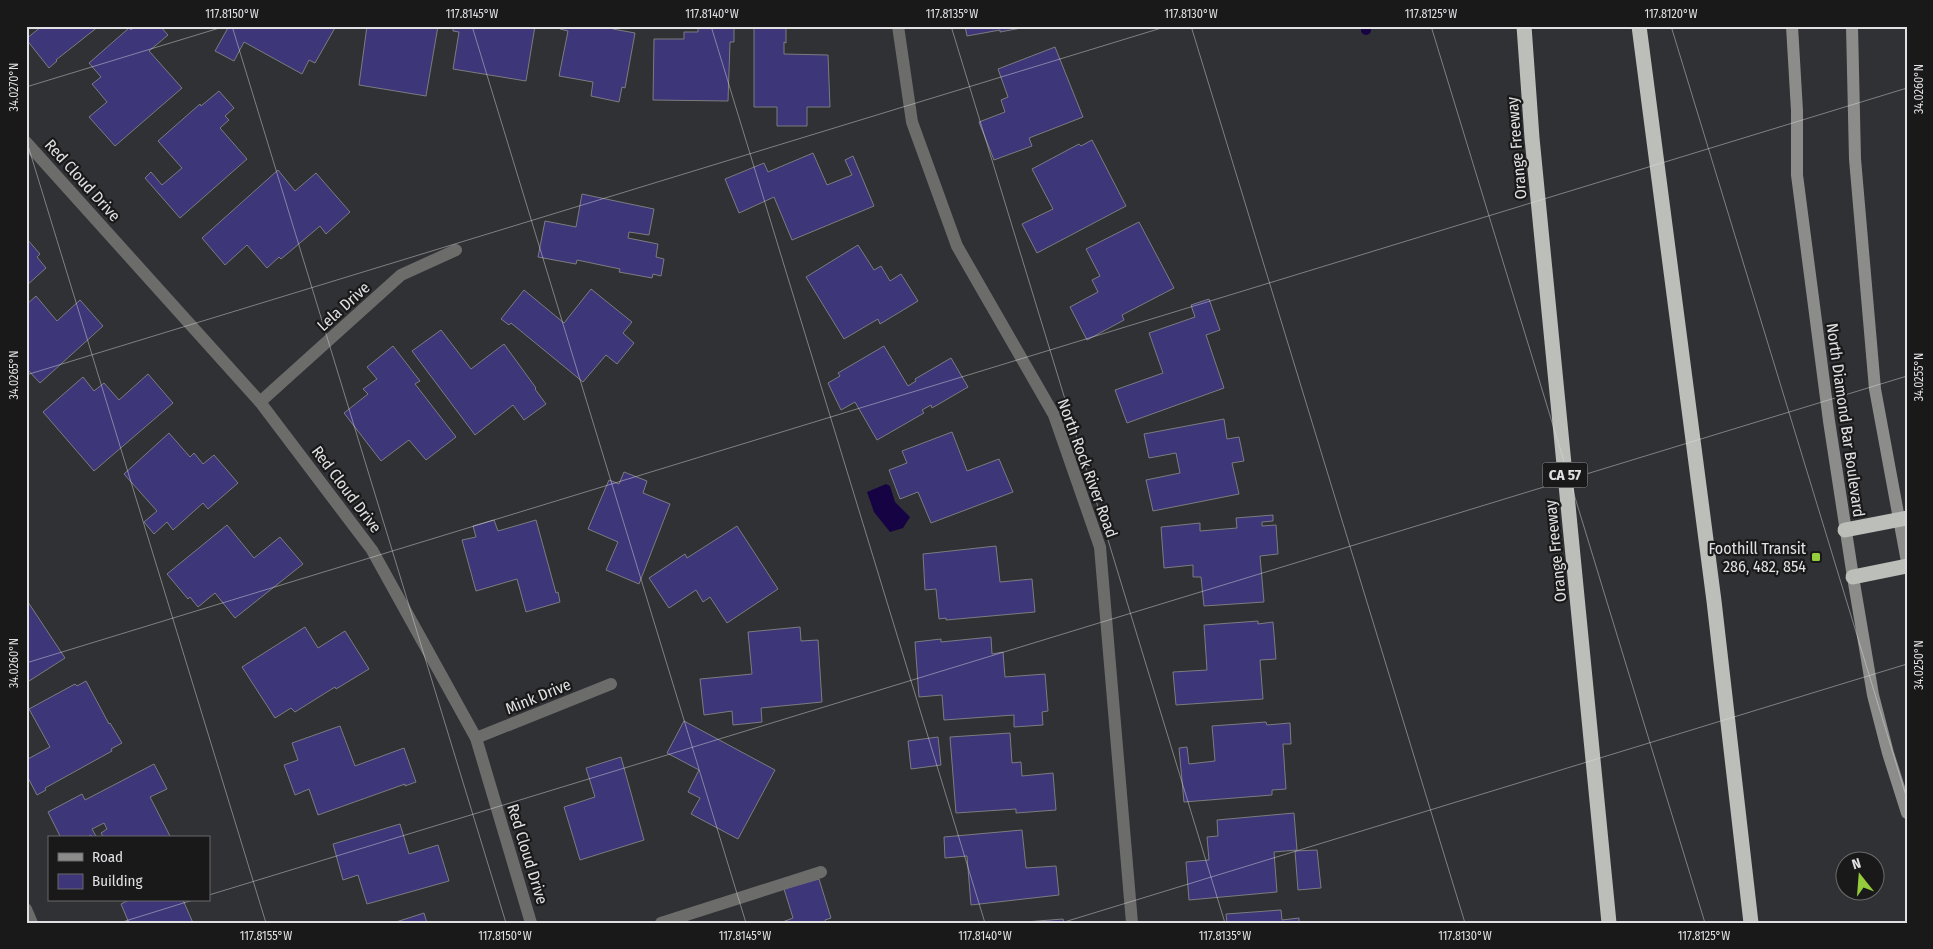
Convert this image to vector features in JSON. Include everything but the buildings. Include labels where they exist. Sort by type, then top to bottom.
[{"type":"highway","name":"Orange Freeway","points":[[1524,26],[1532,138],[1609,923]]},
{"type":"highway","points":[[1639,26],[1712,582],[1751,923]]},
{"type":"highway","points":[[1845,530],[1902,519]]},
{"type":"highway","points":[[1853,577],[1907,566]]},
{"type":"main road","name":"North Diamond Bar Boulevard","points":[[1792,26],[1797,111],[1797,176],[1829,422],[1873,695],[1888,753],[1907,813]]},
{"type":"main road","name":"North Diamond Bar Boulevard","points":[[1852,26],[1855,159],[1875,389],[1902,519],[1907,562]]},
{"type":"street","name":"North Rock River Road","points":[[898,26],[912,122],[957,246],[1054,414],[1100,547],[1132,923]]},
{"type":"street","name":"Red Cloud Drive","points":[[26,142],[260,402],[372,550],[476,738],[531,923]]},
{"type":"street","name":"Lela Drive","points":[[260,402],[401,276],[456,250]]},
{"type":"street","name":"Mink Drive","points":[[476,738],[611,684]]},
{"type":"street","points":[[661,923],[821,872]]},
{"type":"street","points":[[26,909],[32,923]]},
{"type":"shaded area","points":[[886,484],[890,486],[895,502],[910,517],[903,528],[890,532],[874,512],[867,492]]},
{"type":"place","name":"Foothill Transit 286, 482, 854","points":[[1816,557]]}]
